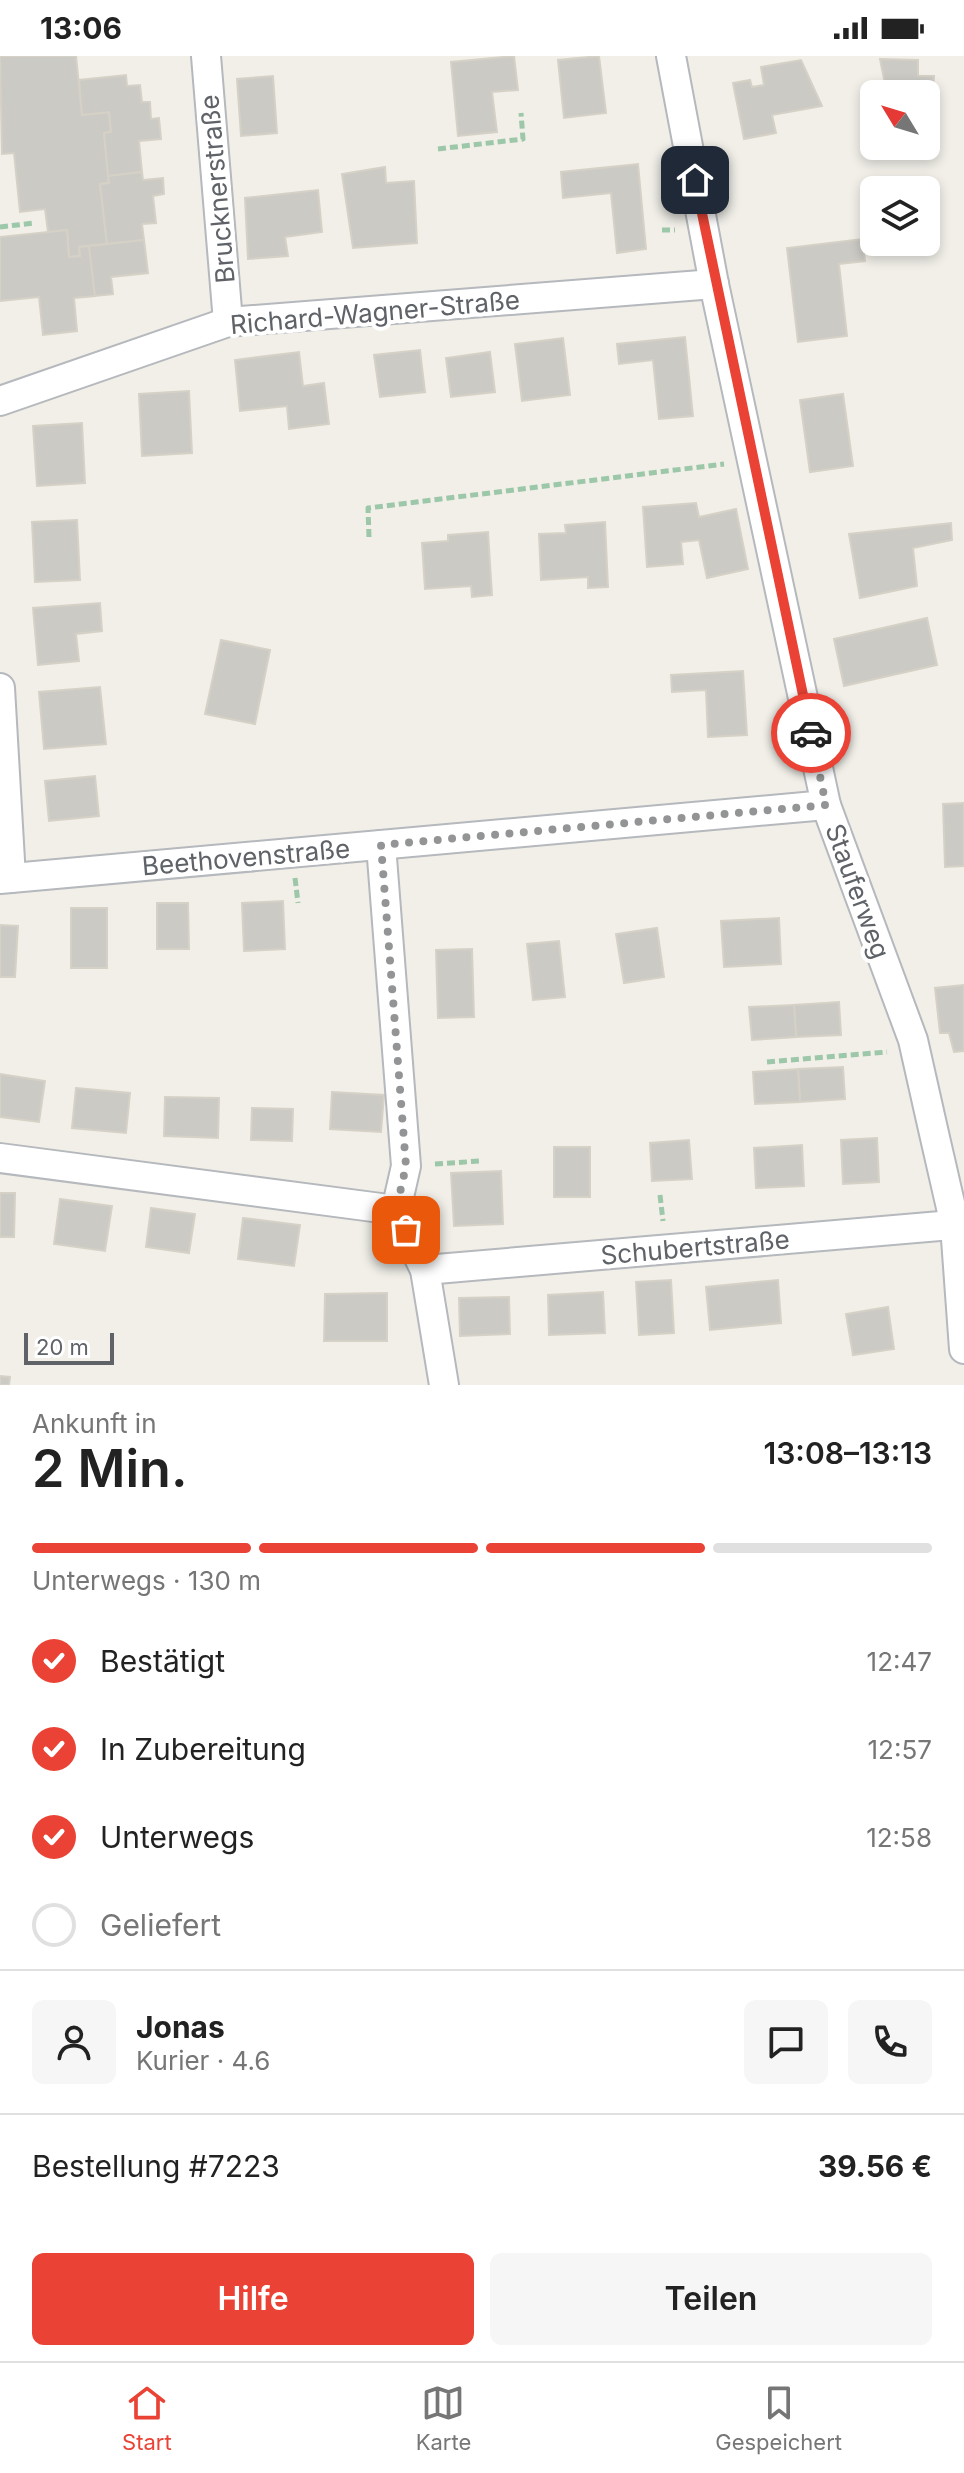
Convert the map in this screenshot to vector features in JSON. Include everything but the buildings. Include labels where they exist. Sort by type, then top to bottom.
[{"type":"street","name":"Brucknerstraße","points":[[206,56],[228,322]]},
{"type":"street","name":"Stauferweg","points":[[671,56],[714,284],[826,805],[915,1050],[960,1224],[964,1349]]},
{"type":"street","name":"Richard-Wagner-Straße","points":[[0,401],[228,322],[714,284]]},
{"type":"street","points":[[0,688],[5,878]]},
{"type":"street","name":"Beethovenstraße","points":[[5,878],[826,805]]},
{"type":"street","points":[[381,845],[406,1166],[396,1210],[425,1270],[444,1385]]},
{"type":"street","points":[[0,1158],[396,1210]]},
{"type":"street","name":"Schubertstraße","points":[[425,1270],[960,1224]]},
{"type":"path","points":[[438,149],[523,139],[521,113]]},
{"type":"path","points":[[0,227],[34,223]]},
{"type":"path","points":[[369,537],[368,508],[752,460]]},
{"type":"path","points":[[767,1062],[915,1050]]},
{"type":"path","points":[[406,1166],[480,1161]]},
{"type":"way so far","points":[[406,1230],[396,1210],[406,1166],[381,845],[826,805],[811,733]]},
{"type":"route","points":[[695,180],[714,284],[811,733]]}]
